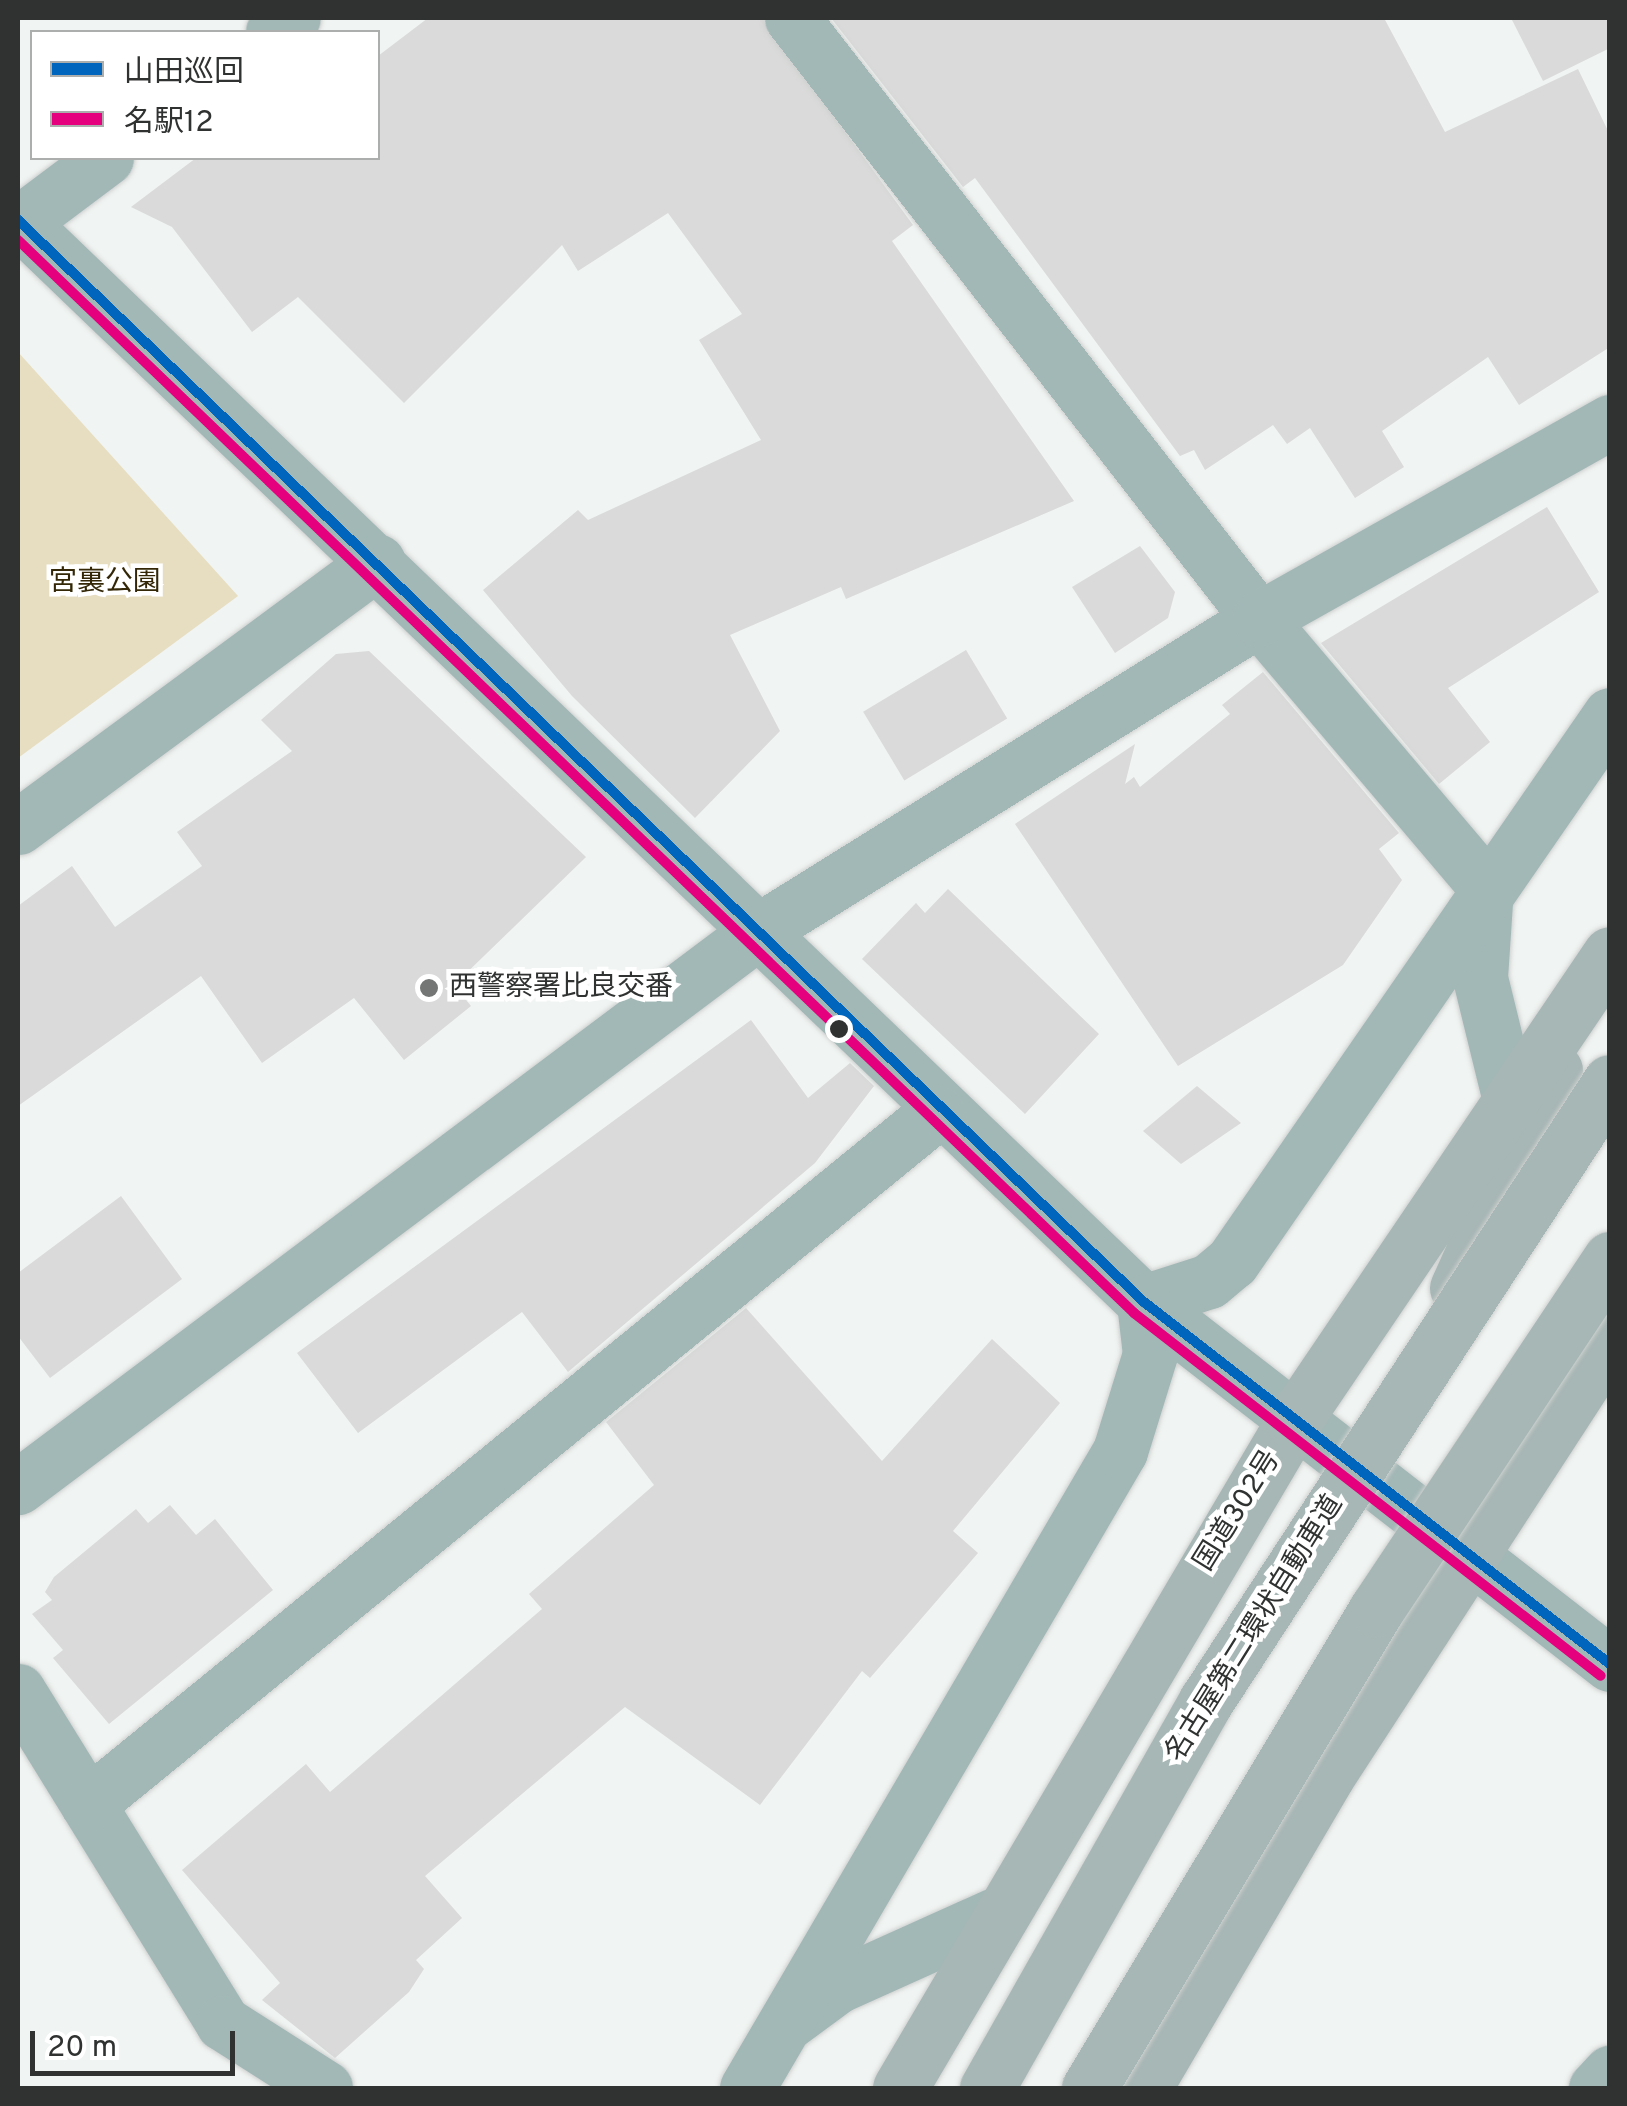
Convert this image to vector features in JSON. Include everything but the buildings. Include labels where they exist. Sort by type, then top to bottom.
[{"type":"highway","name":"国道302号","points":[[900,2088],[995,1915],[1293,1422],[1508,1092],[1610,954]]},
{"type":"highway","points":[[1421,1368],[1610,954]]},
{"type":"highway","name":"名古屋第二環状自動車道","points":[[987,2088],[1206,1700],[1610,1082]]},
{"type":"highway","points":[[1090,2088],[1376,1610],[1610,1259]]},
{"type":"highway","points":[[1144,2088],[1466,1555],[1610,1342]]},
{"type":"street","points":[[792,18],[1259,620],[1486,886],[1480,978],[1508,1092]]},
{"type":"street","points":[[103,160],[18,222],[763,928],[936,1112],[1144,1302],[1293,1422],[1610,1664]]},
{"type":"street","points":[[18,1487],[763,928],[1259,620],[1610,422]]},
{"type":"street","points":[[18,827],[378,562]]},
{"type":"street","points":[[1144,1302],[1209,1281],[1232,1262],[1486,886],[1610,715]]},
{"type":"street","points":[[88,1804],[936,1112]]},
{"type":"street","points":[[747,2088],[1120,1451],[1150,1354],[1144,1302]]},
{"type":"street","points":[[18,1691],[223,2024],[326,2088]]},
{"type":"street","points":[[779,2030],[813,1999],[995,1915]]},
{"type":"street","points":[[1596,2088],[1610,2073]]},
{"type":"green space","name":"宮裏公園","points":[[18,352],[238,596],[18,758]]},
{"type":"transit line","name":"山田巡回","points":[[18,220],[1144,1302],[1610,1664]]},
{"type":"transit line","name":"名駅12","points":[[18,240],[1134,1313],[1601,1676]]},
{"type":"place","name":"西警察署比良交番","points":[[429,988]]}]
